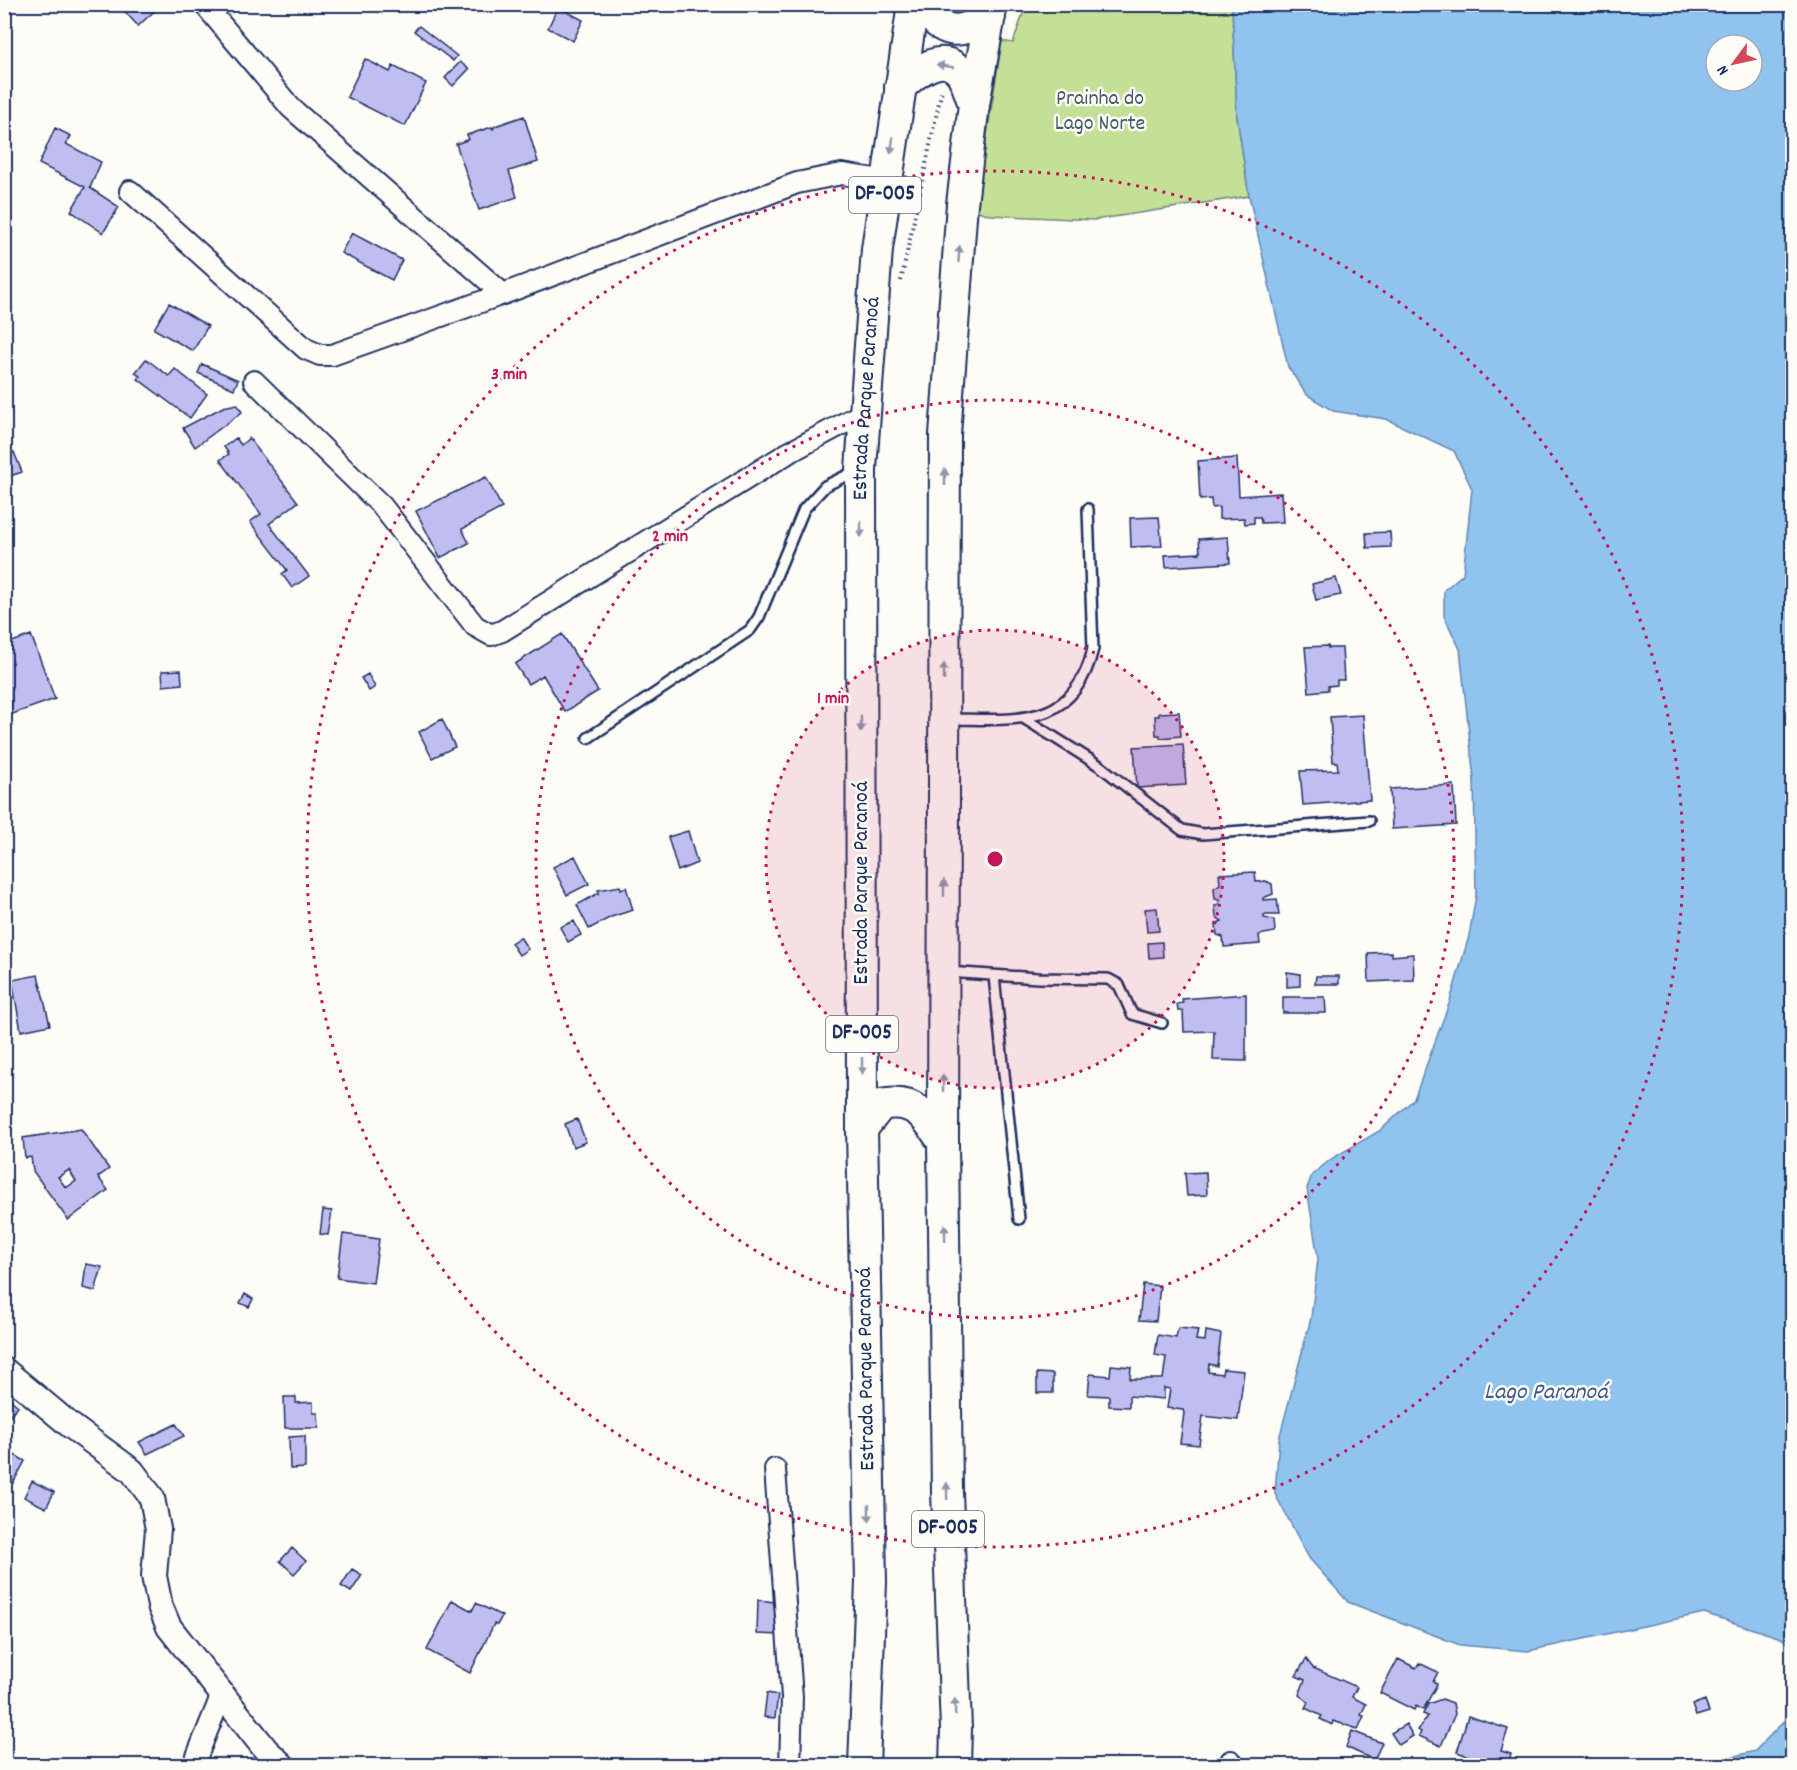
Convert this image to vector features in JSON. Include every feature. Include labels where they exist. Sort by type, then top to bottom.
[{"type":"main road","name":"Estrada Parque Paranoá","points":[[864,1766],[871,1582],[862,1129],[861,469],[877,249],[913,4]]},
{"type":"main road","points":[[922,4],[931,18],[946,28],[955,30],[969,29],[991,10]]},
{"type":"main road","name":"DF-005","points":[[955,1766],[956,1729],[946,1492],[943,1142],[945,435],[962,204],[974,104],[991,10]]},
{"type":"main road","points":[[900,87],[927,65],[947,65],[956,68],[962,75],[974,104]]},
{"type":"main road","points":[[862,1129],[881,1105],[897,1101],[913,1107],[928,1118],[943,1142]]},
{"type":"street","points":[[204,4],[291,108],[503,294]]},
{"type":"street","points":[[130,191],[306,349],[320,355],[332,355],[503,294],[797,183],[842,174],[887,181]]},
{"type":"street","points":[[254,381],[382,506],[475,626],[491,634],[502,631],[788,453],[865,412]]},
{"type":"street","points":[[4,1370],[70,1426],[132,1471],[152,1498],[158,1529],[154,1576],[160,1606],[169,1627],[266,1750],[283,1766]]},
{"type":"street","points":[[775,1469],[792,1697],[790,1766]]},
{"type":"street","points":[[193,1766],[222,1694]]},
{"type":"lane","points":[[588,738],[750,630],[759,617],[804,509],[825,486],[861,469]]},
{"type":"lane","points":[[944,719],[1025,719],[1039,716],[1074,691],[1088,670],[1093,649],[1088,509]]},
{"type":"lane","points":[[1025,719],[1100,766],[1182,830],[1203,834],[1368,820]]},
{"type":"lane","points":[[944,971],[994,976],[1108,979],[1119,985],[1132,1014],[1162,1023]]},
{"type":"lane","points":[[994,976],[1018,1219]]},
{"type":"path","points":[[900,291],[947,65]]},
{"type":"green space","name":"Prainha do Lago Norte","points":[[1026,5],[1232,5],[1237,117],[1249,196],[1094,220],[990,215],[975,210],[1002,41],[1013,43]]},
{"type":"water","name":"Lago Paranoá","points":[[1232,5],[1792,5],[1792,1646],[1781,1638],[1704,1613],[1528,1651],[1460,1645],[1348,1602],[1309,1558],[1275,1494],[1279,1439],[1311,1318],[1318,1259],[1307,1188],[1312,1175],[1331,1159],[1381,1130],[1414,1099],[1450,1001],[1469,936],[1476,896],[1474,780],[1460,649],[1444,616],[1444,590],[1463,574],[1472,489],[1454,451],[1386,419],[1333,411],[1306,394],[1288,367],[1249,196],[1237,117]]},
{"type":"water","points":[[1792,1713],[1792,1765],[1699,1765],[1755,1751]]},
{"type":"building","points":[[118,4],[162,4],[138,26]]},
{"type":"building","points":[[558,7],[583,20],[573,41],[548,28]]},
{"type":"building","points":[[419,26],[457,56],[453,61],[414,31]]},
{"type":"building","points":[[365,59],[390,72],[393,66],[426,83],[405,126],[347,97]]},
{"type":"building","points":[[460,62],[469,69],[453,86],[445,78]]},
{"type":"building","points":[[524,116],[538,162],[509,171],[517,197],[479,210],[456,144],[469,139],[467,135],[492,127],[493,129],[495,126]]},
{"type":"building","points":[[55,128],[71,136],[66,144],[101,162],[90,188],[119,207],[103,233],[71,211],[85,187],[39,164]]},
{"type":"building","points":[[4,202],[12,233],[4,236]]},
{"type":"building","points":[[352,233],[402,260],[392,280],[341,253]]},
{"type":"building","points":[[169,303],[208,326],[193,351],[154,329]]},
{"type":"building","points":[[146,359],[169,376],[175,369],[207,394],[190,418],[138,379],[140,376],[135,373]]},
{"type":"building","points":[[202,364],[238,380],[234,389],[198,373]]},
{"type":"building","points":[[237,404],[242,412],[195,447],[183,428],[223,407]]},
{"type":"building","points":[[236,438],[241,445],[249,438],[298,502],[269,524],[309,576],[292,588],[282,574],[287,570],[250,522],[261,514],[220,460],[229,454],[224,447]]},
{"type":"building","points":[[14,452],[22,472],[4,478],[4,456]]},
{"type":"building","points":[[1237,458],[1239,496],[1281,493],[1283,522],[1261,523],[1260,517],[1254,517],[1254,523],[1245,524],[1244,518],[1219,519],[1219,507],[1212,508],[1211,499],[1200,500],[1198,461]]},
{"type":"building","points":[[486,477],[502,508],[462,529],[469,543],[440,558],[416,511]]},
{"type":"building","points":[[1159,517],[1162,546],[1131,547],[1130,518]]},
{"type":"building","points":[[1390,532],[1391,547],[1367,548],[1366,533]]},
{"type":"building","points":[[1228,537],[1230,563],[1166,567],[1165,555],[1200,553],[1199,539]]},
{"type":"building","points":[[1336,578],[1341,595],[1316,600],[1312,584]]},
{"type":"building","points":[[562,634],[598,691],[565,712],[543,675],[528,684],[515,664]]},
{"type":"building","points":[[31,635],[55,699],[4,717],[4,645]]},
{"type":"building","points":[[1328,646],[1328,648],[1342,648],[1344,680],[1337,680],[1337,685],[1328,686],[1328,690],[1309,692],[1305,647]]},
{"type":"building","points":[[181,670],[182,684],[163,686],[162,671]]},
{"type":"building","points":[[368,674],[375,687],[369,691],[361,678]]},
{"type":"building","points":[[1179,712],[1181,736],[1160,738],[1160,735],[1156,735],[1155,716],[1159,716],[1159,713]]},
{"type":"building","points":[[1363,715],[1370,800],[1303,805],[1300,771],[1338,770],[1337,762],[1333,762],[1330,717]]},
{"type":"building","points":[[442,719],[455,747],[432,758],[419,732]]},
{"type":"building","points":[[1183,744],[1186,785],[1137,788],[1134,747]]},
{"type":"building","points":[[1454,785],[1456,825],[1392,829],[1390,789]]},
{"type":"building","points":[[688,831],[697,863],[678,871],[668,837]]},
{"type":"building","points":[[4,856],[10,896],[4,897]]},
{"type":"building","points":[[575,856],[589,884],[567,895],[553,867]]},
{"type":"building","points":[[1255,872],[1256,882],[1266,881],[1272,884],[1273,894],[1263,900],[1277,899],[1279,915],[1264,915],[1264,918],[1274,920],[1275,932],[1259,935],[1260,944],[1224,947],[1223,937],[1217,935],[1216,924],[1222,921],[1216,917],[1215,906],[1219,904],[1219,900],[1215,899],[1214,888],[1220,884],[1219,874]]},
{"type":"building","points":[[620,886],[621,889],[626,887],[633,910],[611,917],[589,929],[577,905],[599,893],[598,890]]},
{"type":"building","points":[[1157,908],[1159,931],[1147,932],[1145,909]]},
{"type":"building","points":[[574,921],[581,935],[568,942],[560,927]]},
{"type":"building","points":[[520,937],[528,949],[519,955],[511,943]]},
{"type":"building","points":[[1162,942],[1163,957],[1149,958],[1148,943]]},
{"type":"building","points":[[1392,952],[1392,956],[1413,954],[1414,980],[1369,982],[1368,953]]},
{"type":"building","points":[[1287,972],[1300,974],[1300,986],[1287,987]]},
{"type":"building","points":[[38,975],[50,1025],[21,1031],[12,980]]},
{"type":"building","points":[[1316,976],[1339,976],[1339,984],[1315,984]]},
{"type":"building","points":[[1246,994],[1246,1061],[1213,1060],[1214,1031],[1184,1032],[1183,1011],[1178,1011],[1177,1004],[1183,1003],[1182,999]]},
{"type":"building","points":[[1283,997],[1325,997],[1326,1013],[1283,1013]]},
{"type":"building","points":[[577,1119],[586,1142],[573,1147],[565,1124]]},
{"type":"building","points":[[81,1129],[109,1169],[98,1177],[108,1190],[68,1220],[33,1171],[31,1157],[25,1158],[23,1138]],"holes":[[[69,1170],[76,1181],[66,1188],[58,1177]]]},
{"type":"building","points":[[1206,1172],[1207,1195],[1187,1196],[1185,1173]]},
{"type":"building","points":[[323,1210],[332,1211],[328,1235],[320,1234]]},
{"type":"building","points":[[343,1234],[379,1239],[373,1283],[337,1278]]},
{"type":"building","points":[[86,1264],[102,1267],[95,1291],[83,1288]]},
{"type":"building","points":[[1143,1284],[1160,1286],[1156,1321],[1139,1320]]},
{"type":"building","points":[[245,1294],[253,1299],[249,1307],[240,1303]]},
{"type":"building","points":[[1178,1328],[1198,1330],[1196,1340],[1205,1341],[1206,1331],[1221,1334],[1217,1366],[1209,1364],[1208,1372],[1222,1374],[1223,1369],[1244,1371],[1238,1420],[1203,1416],[1199,1445],[1180,1443],[1184,1413],[1183,1410],[1167,1408],[1170,1389],[1164,1388],[1164,1399],[1129,1396],[1129,1407],[1109,1406],[1109,1396],[1088,1395],[1090,1374],[1110,1376],[1111,1365],[1131,1367],[1130,1379],[1163,1379],[1166,1357],[1155,1355],[1158,1335],[1176,1338]]},
{"type":"building","points":[[1037,1373],[1053,1374],[1053,1393],[1037,1393]]},
{"type":"building","points":[[4,1394],[18,1406],[4,1422]]},
{"type":"building","points":[[284,1397],[296,1397],[296,1403],[313,1402],[313,1413],[318,1413],[319,1428],[285,1428]]},
{"type":"building","points":[[176,1424],[184,1436],[147,1454],[139,1442]]},
{"type":"building","points":[[305,1436],[305,1468],[290,1469],[289,1437]]},
{"type":"building","points":[[4,1449],[25,1461],[13,1483],[4,1479]]},
{"type":"building","points":[[32,1481],[54,1492],[46,1508],[24,1497]]},
{"type":"building","points":[[292,1548],[306,1561],[294,1574],[280,1561]]},
{"type":"building","points":[[352,1569],[362,1575],[351,1592],[341,1586]]},
{"type":"building","points":[[452,1600],[472,1611],[476,1603],[502,1616],[497,1625],[494,1624],[470,1673],[427,1650]]},
{"type":"building","points":[[758,1600],[783,1603],[781,1635],[757,1634]]},
{"type":"building","points":[[1306,1659],[1313,1668],[1357,1687],[1352,1697],[1366,1704],[1358,1729],[1333,1721],[1332,1725],[1320,1719],[1322,1716],[1305,1708],[1308,1702],[1299,1695],[1305,1680],[1296,1676]]},
{"type":"building","points":[[1398,1659],[1416,1668],[1419,1663],[1438,1672],[1433,1682],[1437,1684],[1423,1710],[1416,1706],[1414,1710],[1380,1693]]},
{"type":"building","points":[[767,1693],[778,1695],[775,1718],[764,1717]]},
{"type":"building","points":[[1442,1699],[1453,1703],[1455,1714],[1441,1746],[1419,1736],[1421,1732],[1418,1730],[1428,1716],[1423,1714],[1428,1704]]},
{"type":"building","points":[[1705,1700],[1709,1712],[1696,1716],[1692,1705]]},
{"type":"building","points":[[1468,1716],[1508,1729],[1501,1751],[1511,1754],[1507,1766],[1472,1766],[1474,1758],[1457,1752]]},
{"type":"building","points":[[1406,1724],[1413,1736],[1399,1745],[1391,1733]]},
{"type":"building","points":[[1352,1731],[1382,1743],[1374,1760],[1346,1747]]}]
